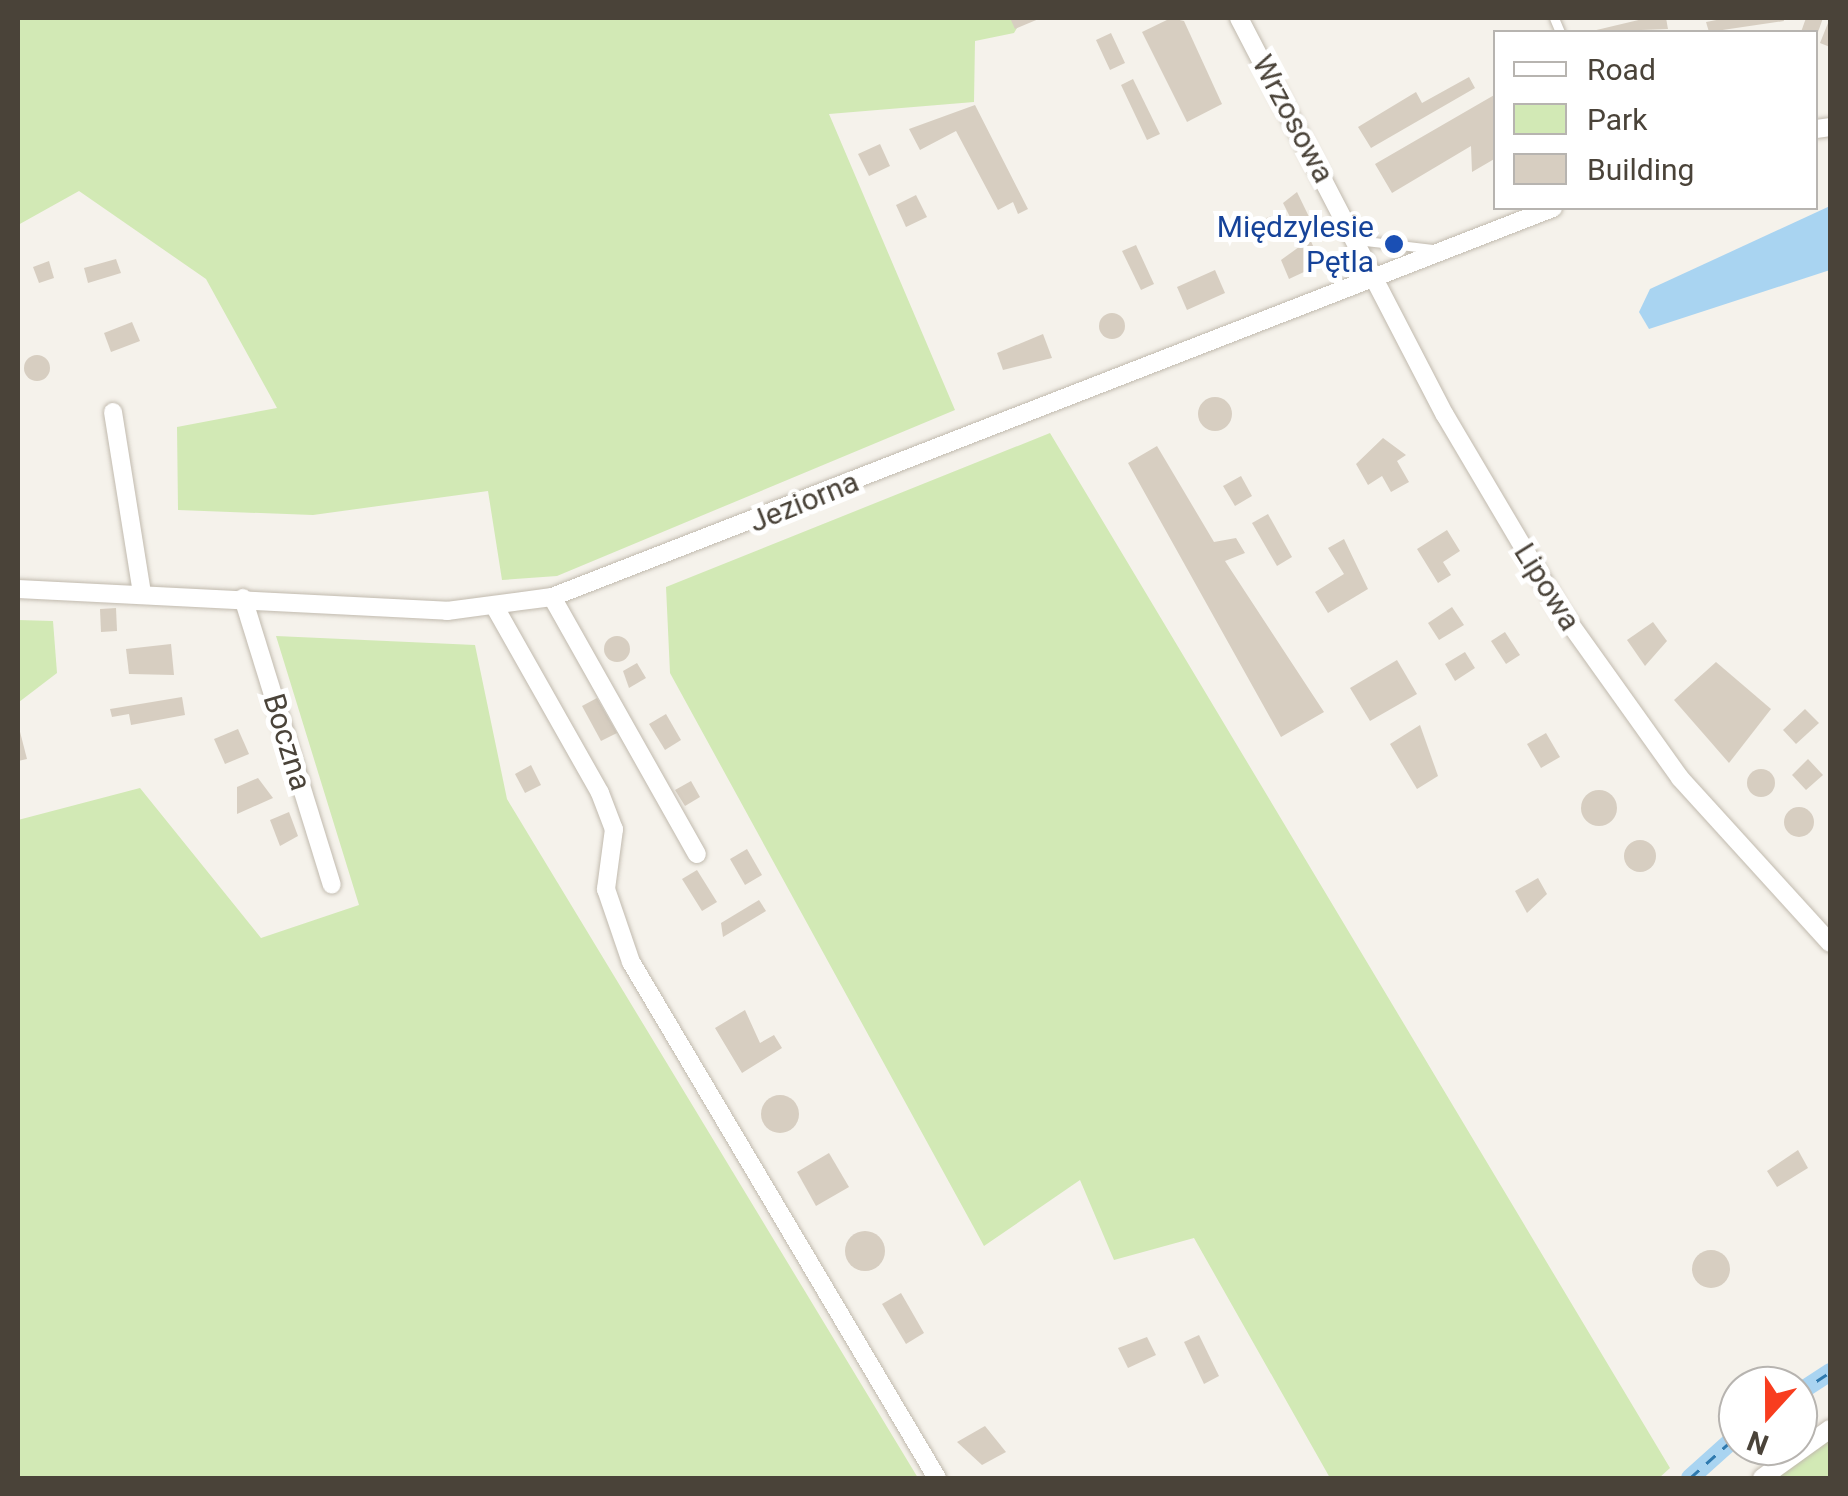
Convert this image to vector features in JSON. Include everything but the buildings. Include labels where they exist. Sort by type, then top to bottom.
[{"type":"street","name":"Wrzosowa","points":[[1239,18],[1375,274]]},
{"type":"street","name":"Jeziorna","points":[[18,590],[496,609],[552,597],[1436,249],[1548,210]]},
{"type":"street","name":"Lipowa","points":[[1375,274],[1561,612],[1680,778],[1830,943]]},
{"type":"street","points":[[112,412],[142,593]]},
{"type":"street","points":[[552,597],[697,854]]},
{"type":"street","name":"Boczna","points":[[243,598],[332,885]]},
{"type":"street","points":[[496,609],[600,792],[614,829],[606,889],[631,962],[937,1478]]},
{"type":"street","points":[[1762,1478],[1830,1429]]},
{"type":"lane","points":[[1357,240],[1436,249]]},
{"type":"green space","points":[[18,18],[1023,18],[1014,33],[975,41],[974,102],[829,114],[955,410],[557,576],[502,580],[488,491],[313,515],[178,510],[177,427],[277,408],[206,279],[79,191],[18,225]]},
{"type":"green space","points":[[1050,433],[1670,1468],[1659,1478],[1330,1478],[1194,1238],[1114,1260],[1080,1180],[984,1246],[670,673],[666,587]]},
{"type":"green space","points":[[18,620],[53,621],[57,673],[19,702]]},
{"type":"green space","points":[[276,636],[475,645],[507,799],[918,1478],[18,1478],[18,820],[140,788],[261,938],[359,905]]},
{"type":"green space","points":[[1830,1437],[1830,1478],[1758,1478],[1779,1466],[1818,1466],[1818,1444]]},
{"type":"water","points":[[1830,206],[1830,270],[1649,329],[1639,312],[1650,289]]},
{"type":"waterway","points":[[1818,1380],[1830,1372]]},
{"type":"waterway","points":[[1690,1478],[1718,1453]]},
{"type":"ferry route","points":[[1818,1380],[1830,1372]]},
{"type":"ferry route","points":[[1690,1478],[1718,1453]]},
{"type":"place","name":"Międzylesie Pętla","points":[[1394,244]]}]
